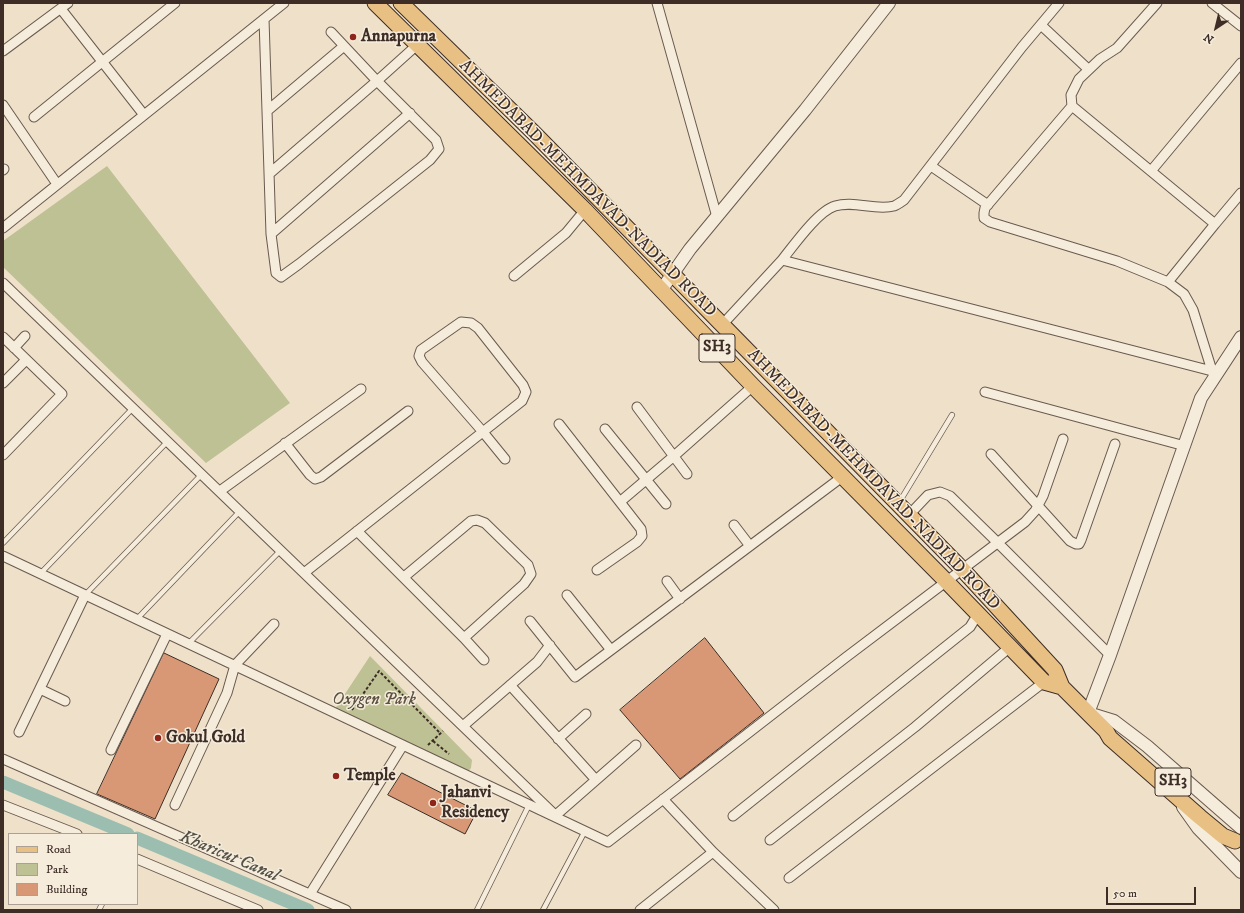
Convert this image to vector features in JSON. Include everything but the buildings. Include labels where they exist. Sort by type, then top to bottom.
[{"type":"main road","name":"AHMEDABAD-MEHMDAVAD-NADIAD ROAD","points":[[375,3],[585,210],[842,477],[1044,682]]},
{"type":"main road","points":[[401,3],[534,133],[962,569],[1055,670],[1062,687],[1106,731],[1110,738],[1223,836],[1239,838]]},
{"type":"main road","points":[[1044,682],[1062,687]]},
{"type":"main road","name":"SH3","points":[[1106,731],[1115,733],[1239,838]]},
{"type":"street","points":[[34,117],[175,3]]},
{"type":"street","points":[[3,228],[284,3]]},
{"type":"street","points":[[657,3],[717,217]]},
{"type":"street","points":[[662,289],[690,249],[804,110],[889,3]]},
{"type":"street","points":[[722,325],[782,260],[822,213],[836,205],[855,204],[884,207],[894,206],[904,200],[1022,47],[1059,3]]},
{"type":"street","points":[[1157,3],[1117,48],[1088,69],[1079,79],[1071,95],[1072,106],[1215,224]]},
{"type":"street","points":[[1212,3],[1241,26]]},
{"type":"street","points":[[3,51],[65,6],[103,62],[144,115]]},
{"type":"street","points":[[264,19],[271,234],[276,273],[281,277],[430,160],[439,149],[436,140],[331,32]]},
{"type":"street","points":[[1041,25],[1088,69]]},
{"type":"street","points":[[269,174],[417,45]]},
{"type":"street","points":[[267,111],[344,46]]},
{"type":"street","points":[[1151,171],[1241,63]]},
{"type":"street","points":[[3,105],[58,184]]},
{"type":"street","points":[[1072,106],[988,205],[984,213],[984,218],[990,222],[1117,261],[1168,282],[1184,294],[1193,310],[1213,374]]},
{"type":"street","points":[[271,234],[410,113]]},
{"type":"street","points":[[931,166],[988,205]]},
{"type":"street","points":[[1168,282],[1241,193]]},
{"type":"street","points":[[514,276],[566,233],[585,210]]},
{"type":"street","points":[[782,260],[1213,374]]},
{"type":"street","points":[[3,283],[558,818]]},
{"type":"street","points":[[304,573],[483,432],[522,402],[526,392],[523,385],[478,328],[471,323],[461,322],[421,350],[419,356],[422,362],[483,432],[505,459]]},
{"type":"street","points":[[14,348],[25,336]]},
{"type":"street","points":[[3,337],[62,394],[4,453]]},
{"type":"street","points":[[1239,838],[1147,746],[1114,721],[1088,712],[1110,655],[1201,398],[1213,374],[1241,337]]},
{"type":"street","points":[[3,383],[26,360]]},
{"type":"street","points":[[621,501],[754,386]]},
{"type":"street","points":[[220,491],[361,389]]},
{"type":"street","points":[[985,392],[1185,446]]},
{"type":"street","points":[[637,407],[687,474]]},
{"type":"street","points":[[285,443],[310,475],[315,479],[321,477],[408,411]]},
{"type":"street","points":[[560,424],[621,501],[641,529],[642,536],[637,542],[597,570]]},
{"type":"street","points":[[605,429],[666,504]]},
{"type":"street","points":[[3,556],[608,842],[1024,522],[1038,506],[1063,439]]},
{"type":"street","points":[[991,454],[1070,541],[1079,544],[1115,444]]},
{"type":"street","points":[[530,621],[575,677],[842,477]]},
{"type":"street","points":[[909,515],[928,495],[940,492],[950,496],[1110,655]]},
{"type":"street","points":[[404,577],[471,521],[478,520],[485,522],[528,565],[531,574],[524,584],[464,638]]},
{"type":"street","points":[[734,525],[750,546]]},
{"type":"street","points":[[357,531],[404,577],[484,660]]},
{"type":"street","points":[[667,581],[680,599]]},
{"type":"street","points":[[19,732],[86,595]]},
{"type":"street","points":[[567,595],[611,650]]},
{"type":"street","points":[[733,816],[970,627],[978,614]]},
{"type":"street","points":[[175,805],[227,693],[235,665],[274,624]]},
{"type":"street","points":[[110,750],[167,634]]},
{"type":"street","points":[[463,726],[537,662],[550,645]]},
{"type":"street","points":[[770,840],[915,727],[1010,647]]},
{"type":"street","points":[[789,878],[1044,682]]},
{"type":"street","points":[[510,685],[596,780]]},
{"type":"street","points":[[40,689],[65,701]]},
{"type":"street","points":[[558,739],[586,714]]},
{"type":"street","points":[[310,894],[403,745]]},
{"type":"street","points":[[558,818],[596,780],[636,745]]},
{"type":"street","points":[[3,759],[346,910]]},
{"type":"street","name":"SH3","points":[[1173,793],[1198,828],[1241,872]]},
{"type":"street","points":[[664,799],[713,852],[774,910]]},
{"type":"street","points":[[3,805],[74,833]]},
{"type":"street","points":[[640,910],[713,852]]},
{"type":"street","points":[[138,859],[258,910]]},
{"type":"lane","points":[[3,543],[133,408]]},
{"type":"lane","points":[[898,504],[952,415]]},
{"type":"lane","points":[[40,574],[168,441]]},
{"type":"lane","points":[[86,595],[202,474]]},
{"type":"lane","points":[[136,620],[240,511]]},
{"type":"lane","points":[[188,644],[281,550]]},
{"type":"lane","points":[[477,910],[529,805]]},
{"type":"lane","points":[[543,910],[585,831]]},
{"type":"path","points":[[350,713],[379,671],[441,734]]},
{"type":"path","points":[[444,731],[433,741],[450,755]]},
{"type":"green space","points":[[107,166],[290,403],[206,463],[3,267],[3,241]]},
{"type":"green space","name":"Oxygen Park","points":[[370,656],[472,760],[471,768],[465,775],[333,712]]},
{"type":"waterway","name":"Kharicut Canal","points":[[3,782],[126,833]]},
{"type":"waterway","name":"Kharicut Canal","points":[[138,838],[308,910]]},
{"type":"place","name":"Annapurna","points":[[353,37]]},
{"type":"place","name":"Gokul Gold","points":[[158,738]]},
{"type":"place","name":"Temple","points":[[336,776]]},
{"type":"place","name":"Jahanvi Residency","points":[[433,803]]}]
